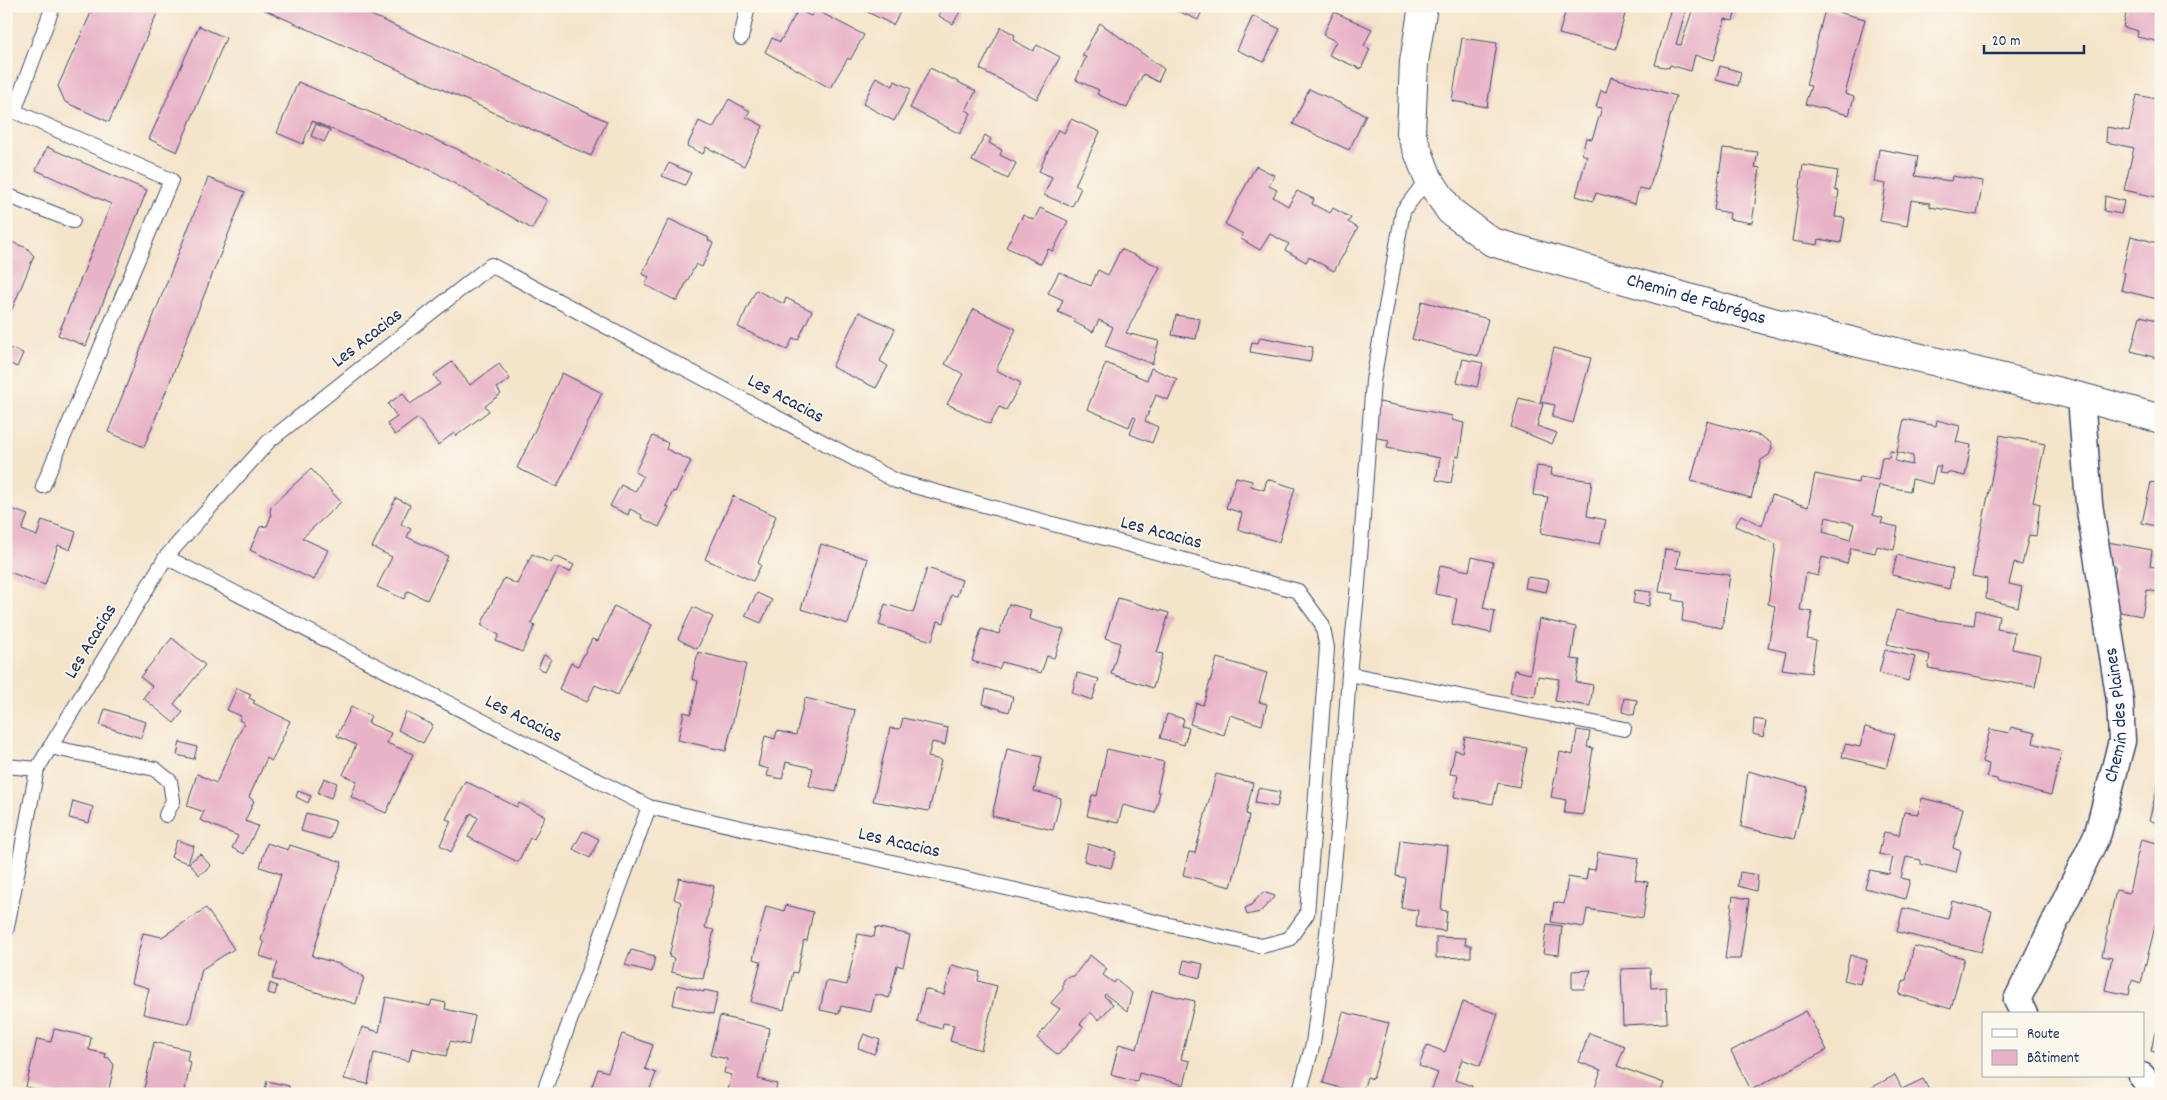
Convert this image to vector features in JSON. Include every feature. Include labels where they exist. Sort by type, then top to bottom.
[{"type":"street","name":"Chemin de Fabrégas","points":[[1423,6],[1414,62],[1411,133],[1428,178],[1450,211],[1492,242],[1769,321],[2081,397],[2161,419]]},
{"type":"street","name":"Chemin des Plaines","points":[[2023,1012],[2018,1000],[2098,833],[2122,741],[2120,701],[2089,504],[2081,397]]},
{"type":"street","points":[[2144,1078],[2152,1088],[2152,1094]]},
{"type":"lane","points":[[43,486],[171,180],[14,111],[53,6]]},
{"type":"lane","points":[[740,38],[748,6]]},
{"type":"lane","points":[[1299,1094],[1313,1044],[1340,804],[1373,381],[1403,211],[1428,178]]},
{"type":"lane","points":[[6,195],[73,221]]},
{"type":"lane","name":"Les Acacias","points":[[6,932],[37,769],[166,557],[269,440],[492,265],[896,481],[1298,591],[1322,624],[1327,648],[1307,914],[1289,939],[1262,946],[649,807],[166,557]]},
{"type":"lane","points":[[1349,674],[1624,729]]},
{"type":"lane","points":[[50,747],[155,769],[170,780],[173,801],[166,815]]},
{"type":"lane","points":[[6,766],[37,769]]},
{"type":"lane","points":[[543,1094],[649,807]]},
{"type":"building","points":[[94,6],[154,6],[159,9],[109,122],[65,102],[58,86]]},
{"type":"building","points":[[256,6],[351,6],[607,121],[591,156]]},
{"type":"building","points":[[856,6],[889,6],[900,12],[893,25]]},
{"type":"building","points":[[944,6],[963,6],[953,24],[939,16]]},
{"type":"building","points":[[1167,6],[1204,6],[1198,20]]},
{"type":"building","points":[[1567,6],[1627,6],[1616,49],[1559,34]]},
{"type":"building","points":[[1664,6],[1687,6],[1676,44],[1681,45],[1693,8],[1708,12],[1710,6],[1737,6],[1733,21],[1725,19],[1714,60],[1695,55],[1691,71],[1670,65],[1669,68],[1655,65],[1670,11],[1664,9]]},
{"type":"building","points":[[2128,6],[2161,6],[2161,42],[2137,37],[2138,31],[2123,27]]},
{"type":"building","points":[[1825,9],[1865,19],[1845,94],[1854,97],[1849,115],[1805,104],[1811,86],[1806,85]]},
{"type":"building","points":[[798,10],[811,16],[816,10],[864,35],[850,60],[848,58],[830,88],[765,52],[772,38],[780,42]]},
{"type":"building","points":[[1334,12],[1372,29],[1364,46],[1370,49],[1361,69],[1329,55],[1336,41],[1323,35]]},
{"type":"building","points":[[1253,16],[1280,29],[1264,62],[1237,50]]},
{"type":"building","points":[[1100,23],[1164,69],[1158,82],[1143,74],[1127,108],[1097,94],[1099,90],[1076,80],[1086,57],[1082,56]]},
{"type":"building","points":[[199,26],[226,38],[177,152],[149,139]]},
{"type":"building","points":[[1001,27],[1015,35],[1013,40],[1033,51],[1037,45],[1060,57],[1037,99],[980,69]]},
{"type":"building","points":[[1462,38],[1497,43],[1487,107],[1452,101]]},
{"type":"building","points":[[1720,66],[1741,72],[1738,86],[1716,80]]},
{"type":"building","points":[[930,68],[976,91],[966,110],[971,113],[960,134],[910,108]]},
{"type":"building","points":[[876,77],[893,86],[895,81],[911,89],[894,121],[863,104]]},
{"type":"building","points":[[1611,77],[1676,96],[1649,190],[1639,188],[1635,204],[1596,193],[1593,201],[1576,196],[1587,156],[1582,154],[1586,138],[1592,139],[1602,108],[1596,107],[1601,90],[1606,92]]},
{"type":"building","points":[[298,82],[457,149],[547,200],[532,229],[433,171],[312,121],[303,144],[277,133]]},
{"type":"building","points":[[1309,89],[1366,115],[1349,150],[1293,124]]},
{"type":"building","points":[[2137,95],[2161,100],[2161,198],[2124,190],[2134,148],[2106,142],[2107,127],[2129,131]]},
{"type":"building","points":[[729,99],[750,111],[746,117],[763,126],[744,166],[706,147],[703,154],[687,146],[699,121],[713,128]]},
{"type":"building","points":[[1071,119],[1100,132],[1075,185],[1081,188],[1072,207],[1044,195],[1052,177],[1039,171],[1058,129],[1064,133]]},
{"type":"building","points":[[316,124],[330,130],[324,142],[311,136]]},
{"type":"building","points":[[985,135],[991,139],[989,143],[1002,150],[1000,155],[1016,163],[1008,179],[972,161]]},
{"type":"building","points":[[47,147],[147,190],[86,346],[58,335],[111,204],[36,170]]},
{"type":"building","points":[[1723,148],[1758,152],[1755,167],[1760,168],[1752,223],[1729,219],[1730,213],[1714,210]]},
{"type":"building","points":[[1879,149],[1918,156],[1915,176],[1951,181],[1952,176],[1983,181],[1977,215],[1930,207],[1930,203],[1911,200],[1907,226],[1880,221],[1886,184],[1874,182]]},
{"type":"building","points":[[669,163],[691,173],[685,185],[662,176]]},
{"type":"building","points":[[1803,165],[1838,171],[1835,190],[1839,191],[1835,217],[1845,218],[1841,243],[1819,239],[1818,245],[1792,241]]},
{"type":"building","points":[[1256,166],[1274,175],[1269,186],[1277,190],[1273,197],[1288,206],[1297,191],[1314,199],[1312,204],[1330,213],[1333,208],[1351,218],[1348,222],[1358,228],[1334,271],[1309,257],[1306,262],[1285,250],[1289,244],[1270,234],[1260,250],[1241,239],[1243,234],[1225,224]]},
{"type":"building","points":[[208,178],[245,192],[144,447],[108,432]]},
{"type":"building","points":[[2105,196],[2124,201],[2121,214],[2104,211]]},
{"type":"building","points":[[1040,208],[1068,221],[1053,251],[1048,249],[1041,264],[1006,247],[1023,215],[1034,220]]},
{"type":"building","points":[[669,219],[709,238],[708,240],[713,243],[702,267],[696,264],[677,301],[645,285],[649,277],[642,274]]},
{"type":"building","points":[[2131,236],[2161,244],[2161,300],[2121,290],[2125,273],[2122,272]]},
{"type":"building","points":[[6,240],[27,248],[34,256],[6,324]]},
{"type":"building","points":[[1121,249],[1160,267],[1126,333],[1159,341],[1152,364],[1105,346],[1113,327],[1099,320],[1093,332],[1074,322],[1076,320],[1058,312],[1063,300],[1048,293],[1059,272],[1091,286],[1098,270],[1108,275]]},
{"type":"building","points":[[756,290],[784,304],[786,298],[812,311],[798,340],[793,338],[787,350],[738,327]]},
{"type":"building","points":[[1422,301],[1488,319],[1478,356],[1412,339]]},
{"type":"building","points":[[974,309],[1016,329],[996,370],[1021,383],[1006,410],[999,407],[990,424],[947,404],[963,374],[945,364]]},
{"type":"building","points":[[859,312],[895,329],[880,361],[888,366],[876,388],[832,367]]},
{"type":"building","points":[[1176,315],[1200,319],[1196,339],[1172,335]]},
{"type":"building","points":[[2140,316],[2161,321],[2161,359],[2131,351]]},
{"type":"building","points":[[1260,337],[1313,347],[1310,362],[1250,352],[1252,342],[1258,343]]},
{"type":"building","points":[[9,348],[23,353],[17,367],[6,362]]},
{"type":"building","points":[[1554,348],[1591,358],[1573,423],[1552,417],[1555,405],[1540,402]]},
{"type":"building","points":[[1463,359],[1483,363],[1477,387],[1457,382]]},
{"type":"building","points":[[452,362],[470,385],[499,364],[510,379],[497,388],[501,394],[485,406],[489,411],[456,436],[454,433],[438,445],[418,418],[395,435],[387,424],[397,417],[388,404],[403,393],[410,404],[440,384],[434,375]]},
{"type":"building","points":[[1106,363],[1147,380],[1151,368],[1177,379],[1168,400],[1156,395],[1145,421],[1158,427],[1152,443],[1130,434],[1136,418],[1133,417],[1129,427],[1087,409]]},
{"type":"building","points":[[562,373],[602,393],[557,487],[517,468]]},
{"type":"building","points":[[1519,398],[1543,404],[1537,426],[1557,433],[1552,444],[1511,427]]},
{"type":"building","points":[[1379,402],[1453,416],[1452,420],[1464,423],[1459,457],[1456,456],[1451,483],[1436,480],[1440,458],[1387,448],[1389,440],[1372,437]]},
{"type":"building","points":[[1904,419],[1936,426],[1937,420],[1960,426],[1956,442],[1971,445],[1965,476],[1948,472],[1947,474],[1939,473],[1941,466],[1936,466],[1932,484],[1912,479],[1910,491],[1879,485],[1873,515],[1883,518],[1881,523],[1898,527],[1894,550],[1877,546],[1875,553],[1851,548],[1847,564],[1822,557],[1818,576],[1806,573],[1800,610],[1812,612],[1807,639],[1816,641],[1811,673],[1782,669],[1786,652],[1768,648],[1775,606],[1768,604],[1776,544],[1735,526],[1741,515],[1762,526],[1772,495],[1808,507],[1815,474],[1858,483],[1859,477],[1878,480],[1882,457],[1889,458],[1890,451],[1897,452]],"holes":[[[1897,452],[1913,456],[1912,465],[1895,461]],[[1826,517],[1854,524],[1850,540],[1823,532]]]},
{"type":"building","points":[[1707,421],[1761,436],[1771,443],[1772,448],[1769,455],[1761,460],[1751,498],[1691,481]]},
{"type":"building","points":[[2000,435],[2045,444],[2033,502],[2040,504],[2036,536],[2029,535],[2022,565],[2014,563],[2009,584],[2022,587],[2018,607],[1986,599],[1987,579],[1972,576]]},
{"type":"building","points":[[653,436],[668,443],[666,449],[691,461],[675,492],[673,491],[666,506],[669,507],[659,527],[641,518],[642,515],[630,509],[628,515],[610,506],[621,485],[635,492],[643,477],[635,472]]},
{"type":"building","points":[[1537,466],[1552,468],[1551,475],[1592,481],[1587,516],[1606,520],[1600,544],[1541,533],[1548,497],[1533,495]]},
{"type":"building","points":[[311,469],[341,502],[302,538],[328,550],[314,580],[250,550],[260,527],[267,526],[271,516],[271,506]]},
{"type":"building","points":[[1236,477],[1252,481],[1251,486],[1264,490],[1267,479],[1295,488],[1279,542],[1238,529],[1242,513],[1226,508]]},
{"type":"building","points":[[2151,482],[2161,484],[2161,527],[2142,523]]},
{"type":"building","points":[[733,496],[776,516],[758,563],[761,565],[753,581],[705,559]]},
{"type":"building","points":[[396,498],[410,505],[401,524],[411,529],[407,537],[448,556],[427,600],[408,591],[404,599],[377,587],[392,557],[372,547]]},
{"type":"building","points":[[9,508],[28,515],[22,530],[37,536],[42,520],[76,532],[70,550],[58,545],[45,585],[6,571],[6,516]]},
{"type":"building","points":[[2102,541],[2152,550],[2150,566],[2161,568],[2161,593],[2147,590],[2142,616],[2120,612],[2112,585],[2116,566],[2105,564]]},
{"type":"building","points":[[821,544],[868,559],[848,624],[801,609]]},
{"type":"building","points":[[1665,549],[1680,551],[1677,568],[1730,575],[1722,628],[1682,621],[1684,602],[1673,600],[1674,594],[1659,592]]},
{"type":"building","points":[[532,554],[551,563],[555,556],[574,565],[570,572],[559,567],[531,623],[535,626],[522,652],[496,641],[499,635],[481,625],[504,578],[517,584]]},
{"type":"building","points":[[1897,555],[1953,569],[1949,589],[1892,575]]},
{"type":"building","points":[[1472,557],[1493,562],[1483,608],[1495,611],[1491,633],[1452,624],[1457,598],[1435,594],[1440,565],[1469,571]]},
{"type":"building","points":[[927,568],[962,580],[957,596],[951,595],[944,623],[938,621],[932,641],[879,625],[885,604],[913,613]]},
{"type":"building","points":[[1527,577],[1549,580],[1546,592],[1525,588]]},
{"type":"building","points":[[1635,590],[1651,592],[1649,606],[1633,603]]},
{"type":"building","points":[[757,593],[772,600],[761,623],[745,616]]},
{"type":"building","points":[[1118,598],[1169,613],[1157,653],[1163,654],[1153,688],[1111,674],[1120,643],[1105,638]]},
{"type":"building","points":[[1009,604],[1031,610],[1029,619],[1064,630],[1054,658],[1047,656],[1041,673],[1002,662],[999,669],[972,661],[981,629],[999,634]]},
{"type":"building","points":[[614,606],[652,625],[618,695],[595,685],[587,702],[559,689],[571,663],[578,666],[592,639],[598,641]]},
{"type":"building","points":[[693,607],[713,617],[697,649],[678,639]]},
{"type":"building","points":[[1896,610],[1937,620],[1974,625],[1976,610],[1999,616],[1997,629],[2014,632],[2012,649],[2041,655],[2035,687],[1928,668],[1930,655],[1887,644]]},
{"type":"building","points":[[1539,619],[1576,627],[1571,659],[1580,660],[1576,682],[1593,685],[1590,706],[1555,701],[1559,679],[1538,676],[1535,697],[1510,693],[1514,670],[1530,674]]},
{"type":"building","points":[[172,638],[205,665],[174,704],[183,712],[174,723],[143,698],[152,686],[140,677]]},
{"type":"building","points":[[1885,650],[1915,657],[1908,681],[1879,673]]},
{"type":"building","points":[[698,652],[746,664],[726,751],[678,740],[684,712],[691,714],[698,681],[692,679]]},
{"type":"building","points":[[544,655],[551,659],[545,671],[538,668]]},
{"type":"building","points":[[1217,658],[1267,673],[1259,702],[1267,704],[1262,725],[1230,715],[1224,735],[1190,724],[1196,703],[1203,705]]},
{"type":"building","points":[[1077,673],[1099,679],[1092,700],[1072,693]]},
{"type":"building","points":[[237,688],[251,694],[249,698],[255,701],[253,703],[290,721],[272,761],[267,758],[249,797],[254,801],[245,821],[258,826],[244,854],[232,848],[238,836],[200,820],[204,812],[187,806],[197,774],[216,783],[244,723],[239,720],[241,716],[227,710]]},
{"type":"building","points":[[986,689],[1013,697],[1009,712],[983,704]]},
{"type":"building","points":[[805,698],[855,710],[836,792],[809,786],[813,768],[786,762],[782,779],[767,776],[769,769],[758,766],[765,736],[775,739],[777,731],[796,735]]},
{"type":"building","points":[[1624,698],[1637,700],[1634,715],[1622,712]]},
{"type":"building","points":[[351,707],[371,716],[368,723],[391,733],[387,743],[413,754],[386,813],[351,797],[357,781],[343,775],[356,745],[337,736]]},
{"type":"building","points":[[105,709],[146,722],[141,738],[100,725]]},
{"type":"building","points":[[406,712],[433,725],[423,743],[398,730]]},
{"type":"building","points":[[1167,714],[1184,719],[1182,726],[1189,728],[1184,745],[1160,738]]},
{"type":"building","points":[[903,718],[948,728],[945,745],[932,742],[928,757],[941,760],[929,811],[873,801],[890,728],[900,729]]},
{"type":"building","points":[[1754,719],[1766,721],[1763,737],[1753,734]]},
{"type":"building","points":[[1865,727],[1895,734],[1886,768],[1842,757],[1845,744],[1860,747]]},
{"type":"building","points":[[2011,727],[2035,733],[2033,743],[2062,751],[2051,795],[1998,782],[1997,779],[1987,777],[1989,764],[1982,762],[1990,729],[2009,733]]},
{"type":"building","points":[[1577,730],[1590,732],[1587,747],[1593,748],[1583,815],[1564,813],[1566,800],[1551,797],[1560,752],[1573,755]]},
{"type":"building","points":[[1465,737],[1527,748],[1519,787],[1498,783],[1493,804],[1454,797],[1458,775],[1450,774],[1455,750],[1462,752]]},
{"type":"building","points":[[180,742],[197,747],[194,759],[177,755]]},
{"type":"building","points":[[1007,749],[1042,757],[1034,791],[1061,798],[1053,830],[992,816]]},
{"type":"building","points":[[1107,749],[1164,762],[1157,792],[1160,792],[1155,813],[1123,805],[1118,823],[1087,816],[1092,795],[1097,796]]},
{"type":"building","points":[[1748,771],[1807,787],[1794,839],[1741,827]]},
{"type":"building","points":[[1216,774],[1253,783],[1246,814],[1249,815],[1245,835],[1231,887],[1183,875],[1189,852],[1195,853]]},
{"type":"building","points":[[2161,776],[2161,823],[2149,821]]},
{"type":"building","points":[[324,778],[337,783],[331,798],[318,793]]},
{"type":"building","points":[[465,781],[517,807],[519,803],[545,816],[534,839],[530,838],[518,862],[468,837],[478,818],[471,813],[451,852],[440,845],[451,821],[446,819]]},
{"type":"building","points":[[1258,788],[1280,792],[1277,807],[1255,803]]},
{"type":"building","points":[[298,791],[311,796],[308,803],[296,797]]},
{"type":"building","points":[[1922,798],[1963,808],[1953,848],[1961,851],[1956,873],[1921,864],[1921,860],[1906,857],[1901,878],[1910,880],[1905,899],[1865,888],[1870,870],[1889,874],[1893,857],[1879,854],[1884,832],[1899,835],[1904,812],[1918,814]]},
{"type":"building","points":[[73,801],[93,807],[89,823],[69,818]]},
{"type":"building","points":[[306,813],[336,821],[330,839],[301,831]]},
{"type":"building","points":[[583,831],[599,839],[590,858],[573,849]]},
{"type":"building","points":[[2141,839],[2161,844],[2161,902],[2141,983],[2132,980],[2129,995],[2105,990],[2112,958],[2102,956],[2116,890],[2129,893]]},
{"type":"building","points":[[177,840],[194,846],[188,863],[171,857]]},
{"type":"building","points":[[1400,840],[1448,846],[1441,910],[1447,911],[1445,931],[1416,927],[1418,910],[1401,908],[1405,878],[1396,876]]},
{"type":"building","points":[[267,843],[288,850],[290,845],[342,862],[312,956],[339,964],[364,977],[356,1004],[272,979],[278,962],[260,956],[264,943],[261,940],[281,874],[260,867]]},
{"type":"building","points":[[1088,844],[1116,852],[1111,868],[1084,861]]},
{"type":"building","points":[[1598,852],[1639,858],[1635,880],[1648,882],[1643,918],[1587,909],[1584,927],[1551,922],[1554,902],[1564,904],[1568,877],[1586,880],[1588,869],[1595,870]]},
{"type":"building","points":[[200,854],[211,866],[199,875],[189,863]]},
{"type":"building","points":[[1740,872],[1758,875],[1756,891],[1738,886]]},
{"type":"building","points":[[679,878],[714,886],[705,928],[714,930],[703,979],[671,972],[674,958],[669,957],[681,902],[674,899]]},
{"type":"building","points":[[1263,892],[1275,896],[1260,912],[1247,915],[1245,908],[1251,905]]},
{"type":"building","points":[[1733,896],[1749,899],[1740,959],[1725,959]]},
{"type":"building","points":[[1952,901],[1992,911],[1981,952],[1897,932],[1903,908],[1948,919]]},
{"type":"building","points":[[786,905],[813,912],[807,941],[804,940],[797,973],[793,972],[784,1010],[751,1002],[761,961],[753,959],[766,906],[784,911]]},
{"type":"building","points":[[206,908],[234,949],[202,969],[189,1024],[143,1014],[149,988],[131,983],[143,933],[162,937]]},
{"type":"building","points":[[1547,924],[1562,926],[1559,955],[1543,953]]},
{"type":"building","points":[[876,927],[910,935],[903,967],[897,965],[889,998],[875,994],[871,1012],[841,1006],[839,1014],[820,1010],[826,981],[847,985],[858,934],[874,937]]},
{"type":"building","points":[[1436,937],[1466,938],[1465,945],[1471,945],[1471,957],[1436,958]]},
{"type":"building","points":[[1914,946],[1964,958],[1951,1009],[1899,994],[1904,980],[1906,980]]},
{"type":"building","points":[[631,950],[655,956],[652,972],[625,965]]},
{"type":"building","points":[[1090,955],[1107,969],[1103,975],[1114,983],[1116,980],[1132,993],[1127,1011],[1105,994],[1104,996],[1113,1004],[1099,1020],[1090,1012],[1080,1024],[1083,1027],[1058,1055],[1037,1038],[1060,1009],[1051,1003],[1063,989],[1063,981],[1067,977],[1074,976]]},
{"type":"building","points":[[1850,955],[1867,960],[1860,984],[1844,980]]},
{"type":"building","points":[[1184,960],[1203,964],[1200,978],[1181,973]]},
{"type":"building","points":[[952,965],[980,972],[978,981],[997,986],[981,1050],[950,1041],[954,1025],[943,1023],[942,1029],[917,1022],[925,989],[944,995]]},
{"type":"building","points":[[1650,968],[1651,988],[1666,987],[1667,1023],[1623,1025],[1621,969]]},
{"type":"building","points":[[1591,970],[1584,989],[1572,989],[1572,971]]},
{"type":"building","points":[[270,983],[277,986],[275,995],[268,993]]},
{"type":"building","points":[[677,985],[704,992],[704,990],[718,993],[713,1014],[673,1005]]},
{"type":"building","points":[[1152,991],[1195,1001],[1181,1059],[1190,1061],[1184,1085],[1139,1073],[1137,1082],[1111,1075],[1119,1044],[1137,1049]]},
{"type":"building","points":[[386,997],[430,1006],[432,1000],[446,1003],[445,1009],[475,1016],[469,1045],[450,1041],[446,1056],[412,1048],[409,1061],[374,1053],[368,1084],[344,1079],[362,1027],[379,1032]]},
{"type":"building","points":[[1463,1002],[1498,1014],[1480,1066],[1462,1059],[1455,1080],[1472,1086],[1469,1094],[1430,1094],[1438,1073],[1419,1066],[1427,1045],[1445,1052]]},
{"type":"building","points":[[1806,1011],[1827,1050],[1751,1090],[1731,1051]]},
{"type":"building","points":[[1343,1012],[1389,1023],[1373,1079],[1367,1077],[1362,1094],[1323,1083]]},
{"type":"building","points":[[720,1016],[770,1028],[758,1079],[777,1084],[775,1094],[727,1094],[732,1075],[724,1073],[727,1059],[710,1055]]},
{"type":"building","points":[[54,1029],[91,1037],[89,1050],[106,1054],[105,1057],[109,1058],[114,1065],[108,1094],[58,1094],[26,1087],[37,1039],[51,1042]]},
{"type":"building","points":[[2155,1032],[2161,1034],[2159,1053],[2151,1051]]},
{"type":"building","points":[[1589,1033],[1625,1046],[1617,1066],[1664,1083],[1660,1094],[1593,1094],[1601,1070],[1579,1062]]},
{"type":"building","points":[[622,1034],[653,1045],[645,1069],[656,1073],[648,1094],[589,1094],[598,1069],[608,1072]]},
{"type":"building","points":[[864,1034],[880,1040],[874,1054],[858,1048]]},
{"type":"building","points":[[154,1042],[189,1050],[187,1061],[191,1062],[184,1094],[143,1094]]},
{"type":"building","points":[[1895,1075],[1902,1089],[1923,1079],[1931,1094],[1860,1094]]},
{"type":"building","points":[[267,1081],[289,1086],[287,1094],[264,1094]]}]
